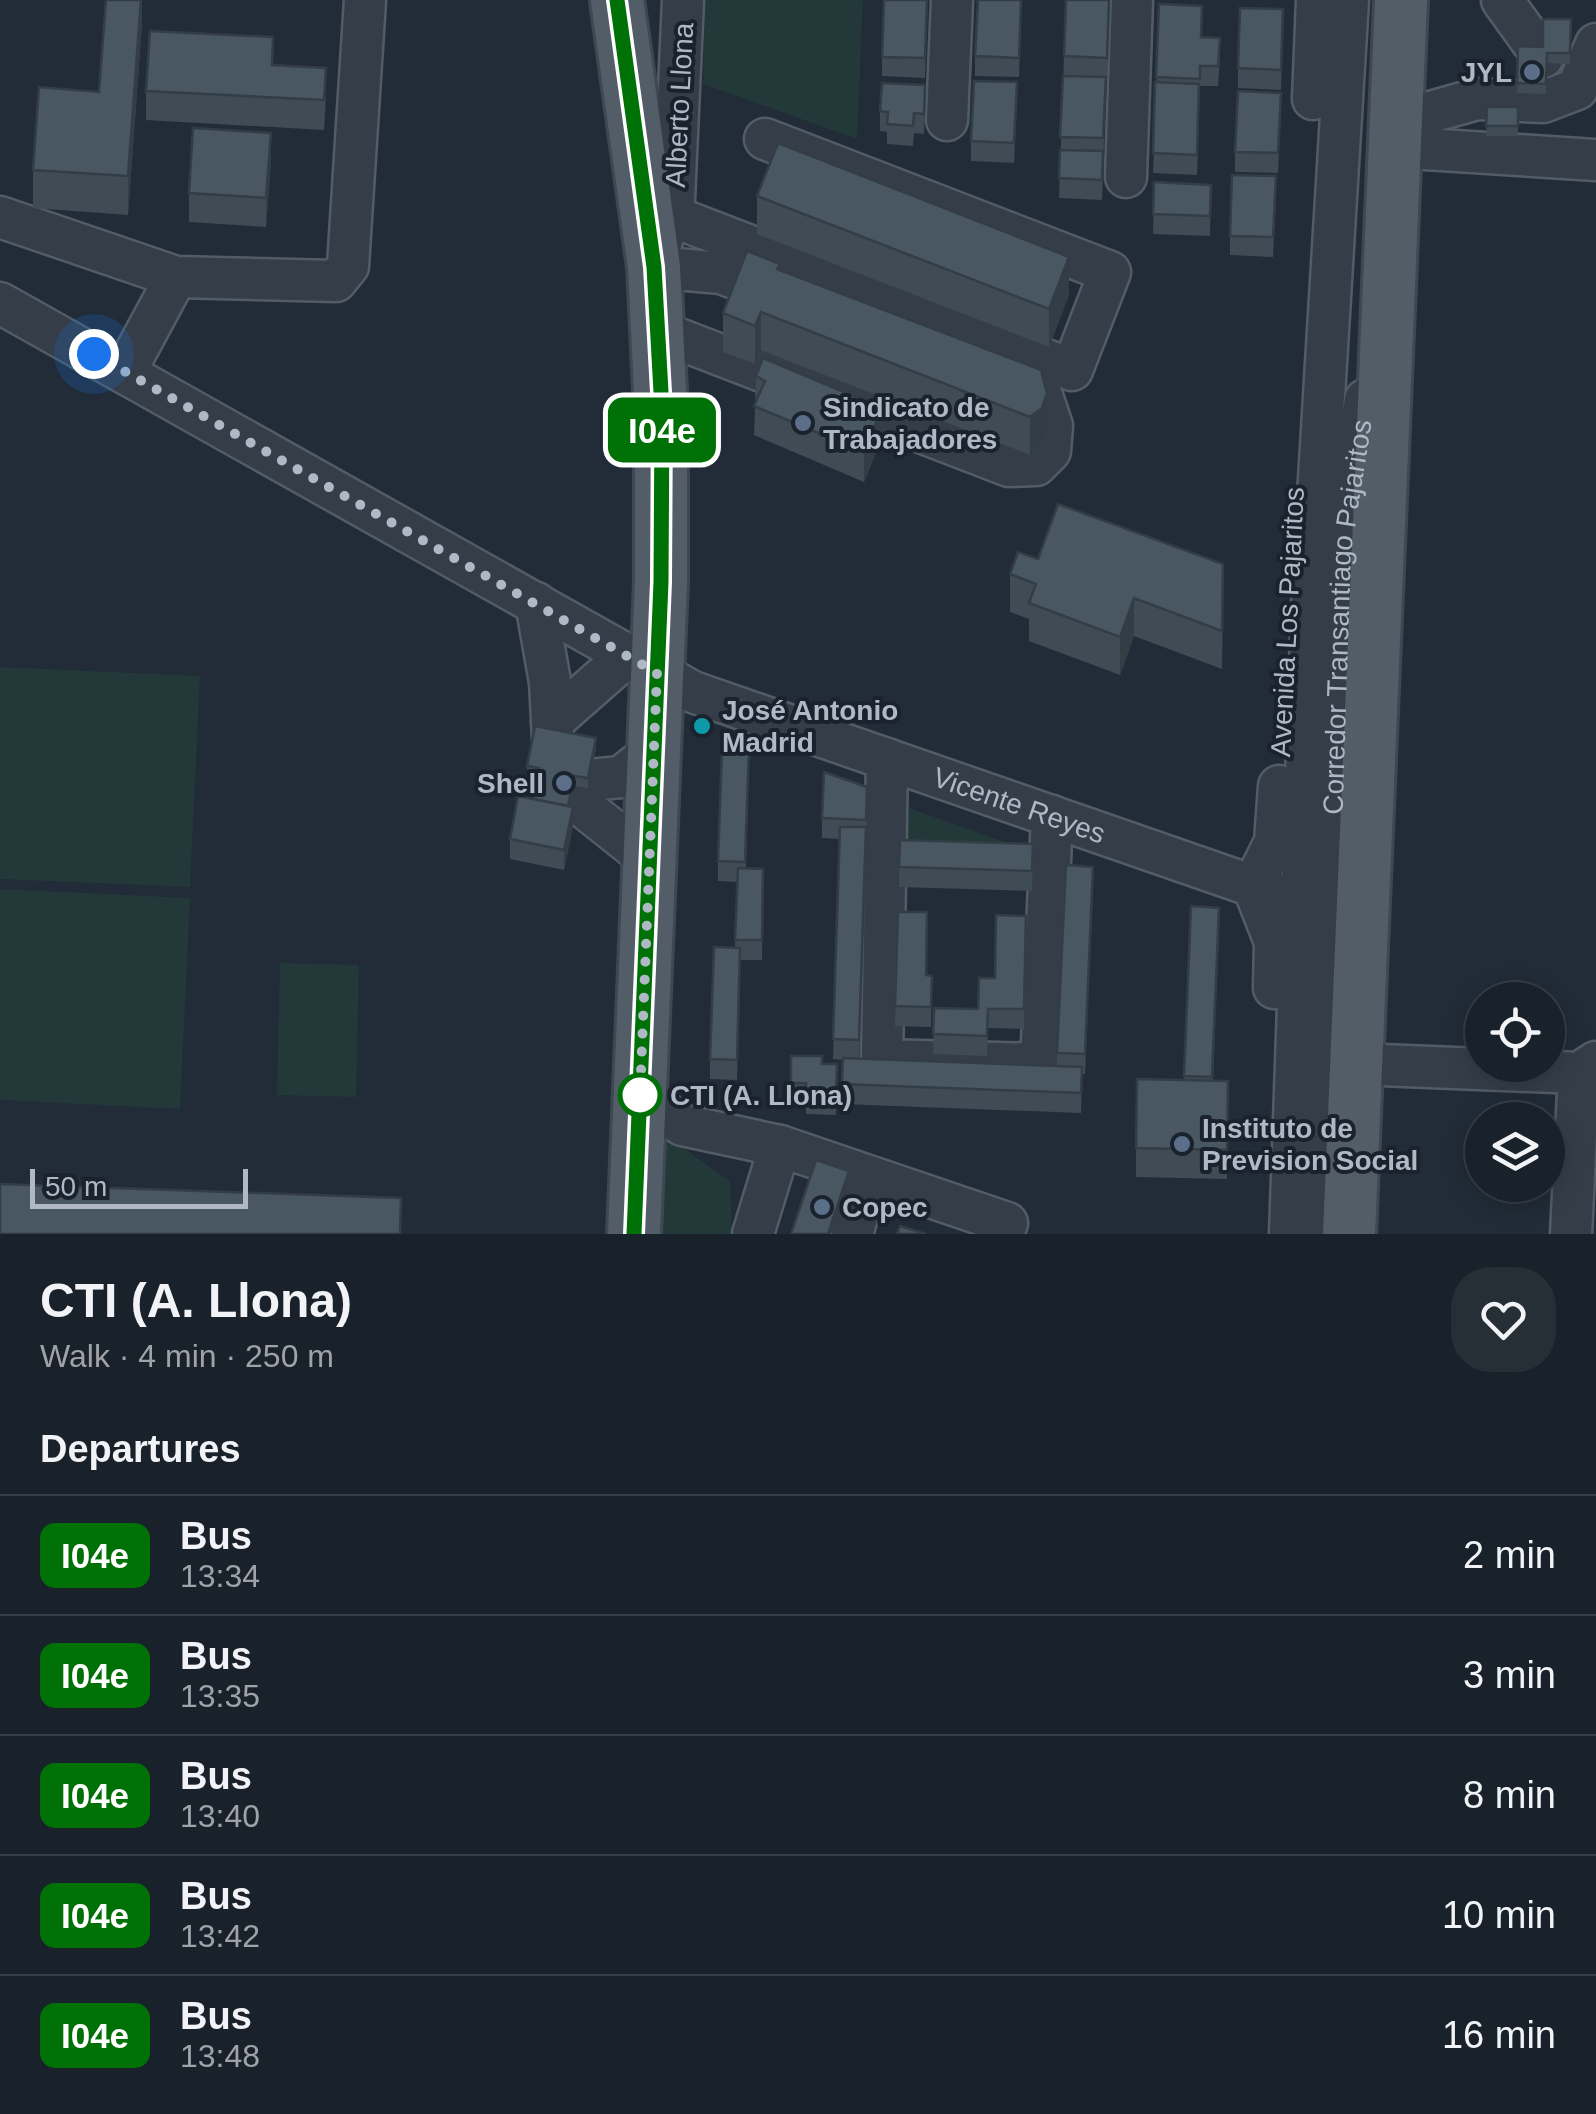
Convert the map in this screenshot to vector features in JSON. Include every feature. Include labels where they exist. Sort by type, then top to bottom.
[{"type":"main road","name":"Alberto Llona","points":[[617,0],[654,267],[662,490],[642,664],[654,751],[634,1234]]},
{"type":"main road","points":[[1349,1234],[1356,1064],[1333,903],[1394,135],[1401,0]]},
{"type":"street","points":[[0,218],[176,277],[336,281],[348,266],[365,0]]},
{"type":"street","name":"Alberto Llona","points":[[654,267],[672,216],[683,0]]},
{"type":"street","points":[[947,120],[952,0]]},
{"type":"street","points":[[1126,177],[1132,0]]},
{"type":"street","name":"Avenida Los Pajaritos","points":[[1253,886],[1271,854],[1277,830],[1317,0]]},
{"type":"street","name":"Corredor Transantiago Pajaritos","points":[[1290,1234],[1333,903],[1312,578],[1348,0]]},
{"type":"street","name":"Corredor Transantiago Pajaritos","points":[[1319,1234],[1342,551],[1370,358],[1389,0]]},
{"type":"street","points":[[1502,0],[1545,60],[1577,89]]},
{"type":"street","points":[[1394,135],[1477,98],[1543,102],[1577,89],[1596,44]]},
{"type":"street","points":[[1394,135],[1596,160]]},
{"type":"street","points":[[672,216],[1072,370],[1110,272],[766,139]]},
{"type":"street","points":[[654,267],[720,272],[1042,396],[1052,426],[1050,451],[1036,465],[1009,466],[658,331]]},
{"type":"street","points":[[126,370],[176,277]]},
{"type":"street","name":"Vicente Reyes","points":[[0,303],[126,370],[693,692],[1253,886],[1333,903]]},
{"type":"street","points":[[536,603],[553,731],[642,664]]},
{"type":"street","points":[[650,860],[581,789],[621,777],[654,751]]},
{"type":"street","points":[[887,759],[882,1060],[1041,1064],[1052,816]]},
{"type":"street","points":[[1253,886],[1270,922],[1276,957],[1264,1234]]},
{"type":"street","points":[[1356,1064],[1588,1067],[1571,1234]]},
{"type":"street","points":[[640,1094],[682,1125],[780,1146],[1007,1223],[1003,1234]]},
{"type":"street","points":[[753,1234],[780,1146]]},
{"type":"street","points":[[852,1234],[870,1178]]},
{"type":"green space","points":[[705,0],[863,0],[857,139],[703,84]]},
{"type":"green space","points":[[0,667],[200,676],[190,887],[0,879]]},
{"type":"green space","points":[[909,808],[1024,849],[907,856]]},
{"type":"green space","points":[[0,889],[190,898],[180,1109],[0,1100]]},
{"type":"green space","points":[[280,963],[359,965],[356,1097],[277,1095]]},
{"type":"green space","points":[[663,1134],[730,1181],[732,1234],[658,1234]]},
{"type":"building","points":[[106,0],[141,0],[128,176],[33,170],[39,87],[99,92]]},
{"type":"building","points":[[884,0],[927,0],[925,58],[882,57]]},
{"type":"building","points":[[978,0],[1021,0],[1019,58],[975,56]]},
{"type":"building","points":[[1066,0],[1109,0],[1107,58],[1064,56]]},
{"type":"building","points":[[1159,4],[1202,6],[1201,37],[1220,38],[1218,66],[1200,66],[1200,79],[1156,77]]},
{"type":"building","points":[[1240,8],[1283,9],[1281,70],[1238,68]]},
{"type":"building","points":[[1543,19],[1571,19],[1570,53],[1547,53],[1546,84],[1517,83],[1518,46],[1543,47]]},
{"type":"building","points":[[150,31],[273,37],[272,65],[326,68],[324,100],[146,91]]},
{"type":"building","points":[[1063,76],[1106,77],[1103,138],[1060,137]]},
{"type":"building","points":[[974,81],[1017,82],[1014,143],[971,141]]},
{"type":"building","points":[[1155,82],[1199,84],[1197,155],[1153,153]]},
{"type":"building","points":[[882,83],[925,85],[924,114],[914,113],[913,126],[887,124],[888,112],[880,111]]},
{"type":"building","points":[[1238,91],[1281,93],[1278,153],[1235,152]]},
{"type":"building","points":[[1487,107],[1518,107],[1518,126],[1486,126]]},
{"type":"building","points":[[193,128],[271,133],[266,198],[189,193]]},
{"type":"building","points":[[778,143],[1069,257],[1049,309],[757,196]]},
{"type":"building","points":[[1060,150],[1103,151],[1102,180],[1059,178]]},
{"type":"building","points":[[1232,175],[1276,176],[1273,237],[1230,236]]},
{"type":"building","points":[[1154,182],[1211,185],[1210,216],[1153,214]]},
{"type":"building","points":[[747,251],[780,264],[777,269],[1041,370],[1047,393],[1042,408],[1030,417],[761,312],[755,326],[723,313]]},
{"type":"building","points":[[763,358],[882,408],[864,452],[754,406],[765,381],[756,376]]},
{"type":"building","points":[[1058,504],[1223,564],[1222,631],[1134,598],[1120,637],[1029,603],[1036,584],[1010,574],[1018,552],[1038,559]]},
{"type":"building","name":"Shell","points":[[535,726],[596,738],[588,778],[574,776],[568,806],[533,799],[539,768],[527,766]]},
{"type":"building","points":[[722,749],[749,750],[745,862],[718,861]]},
{"type":"building","points":[[824,772],[867,787],[866,820],[822,818]]},
{"type":"building","points":[[518,796],[573,807],[564,850],[510,839]]},
{"type":"building","points":[[840,827],[866,827],[859,1040],[833,1039]]},
{"type":"building","points":[[900,840],[1033,844],[1032,871],[899,867]]},
{"type":"building","points":[[1066,865],[1093,867],[1085,1054],[1057,1053]]},
{"type":"building","points":[[738,868],[763,869],[762,940],[735,940]]},
{"type":"building","points":[[1191,906],[1219,908],[1212,1077],[1184,1076]]},
{"type":"building","points":[[898,912],[927,912],[926,975],[932,976],[931,1007],[895,1006]]},
{"type":"building","points":[[996,915],[1026,916],[1024,1009],[988,1009],[987,1036],[933,1034],[934,1008],[978,1009],[979,978],[995,978]]},
{"type":"building","points":[[714,947],[740,948],[737,1060],[710,1059]]},
{"type":"building","points":[[791,1056],[822,1056],[822,1064],[837,1064],[836,1095],[806,1094],[806,1083],[791,1083]]},
{"type":"building","points":[[843,1058],[1082,1067],[1081,1093],[842,1084]]},
{"type":"building","points":[[1137,1079],[1228,1081],[1227,1150],[1136,1148]]},
{"type":"building","name":"Copec","points":[[816,1160],[849,1171],[828,1234],[791,1234]]},
{"type":"building","points":[[0,1184],[401,1198],[400,1234],[0,1234]]},
{"type":"building","points":[[900,1226],[926,1234],[897,1234]]},
{"type":"bus line","name":"I04e","points":[[617,0],[654,267],[662,410],[661,582],[634,1234]]},
{"type":"place","name":"JYL","points":[[1532,72]]},
{"type":"place","name":"Sindicato de Trabajadores","points":[[803,423]]},
{"type":"place","name":"José Antonio Madrid","points":[[702,726]]},
{"type":"place","name":"Shell","points":[[564,783]]},
{"type":"place","name":"CTI (A. Llona)","points":[[640,1095]]},
{"type":"place","name":"Instituto de Prevision Social","points":[[1182,1144]]},
{"type":"place","name":"Copec","points":[[822,1207]]},
{"type":"route","points":[[94,354],[657,673],[640,1095]]}]
